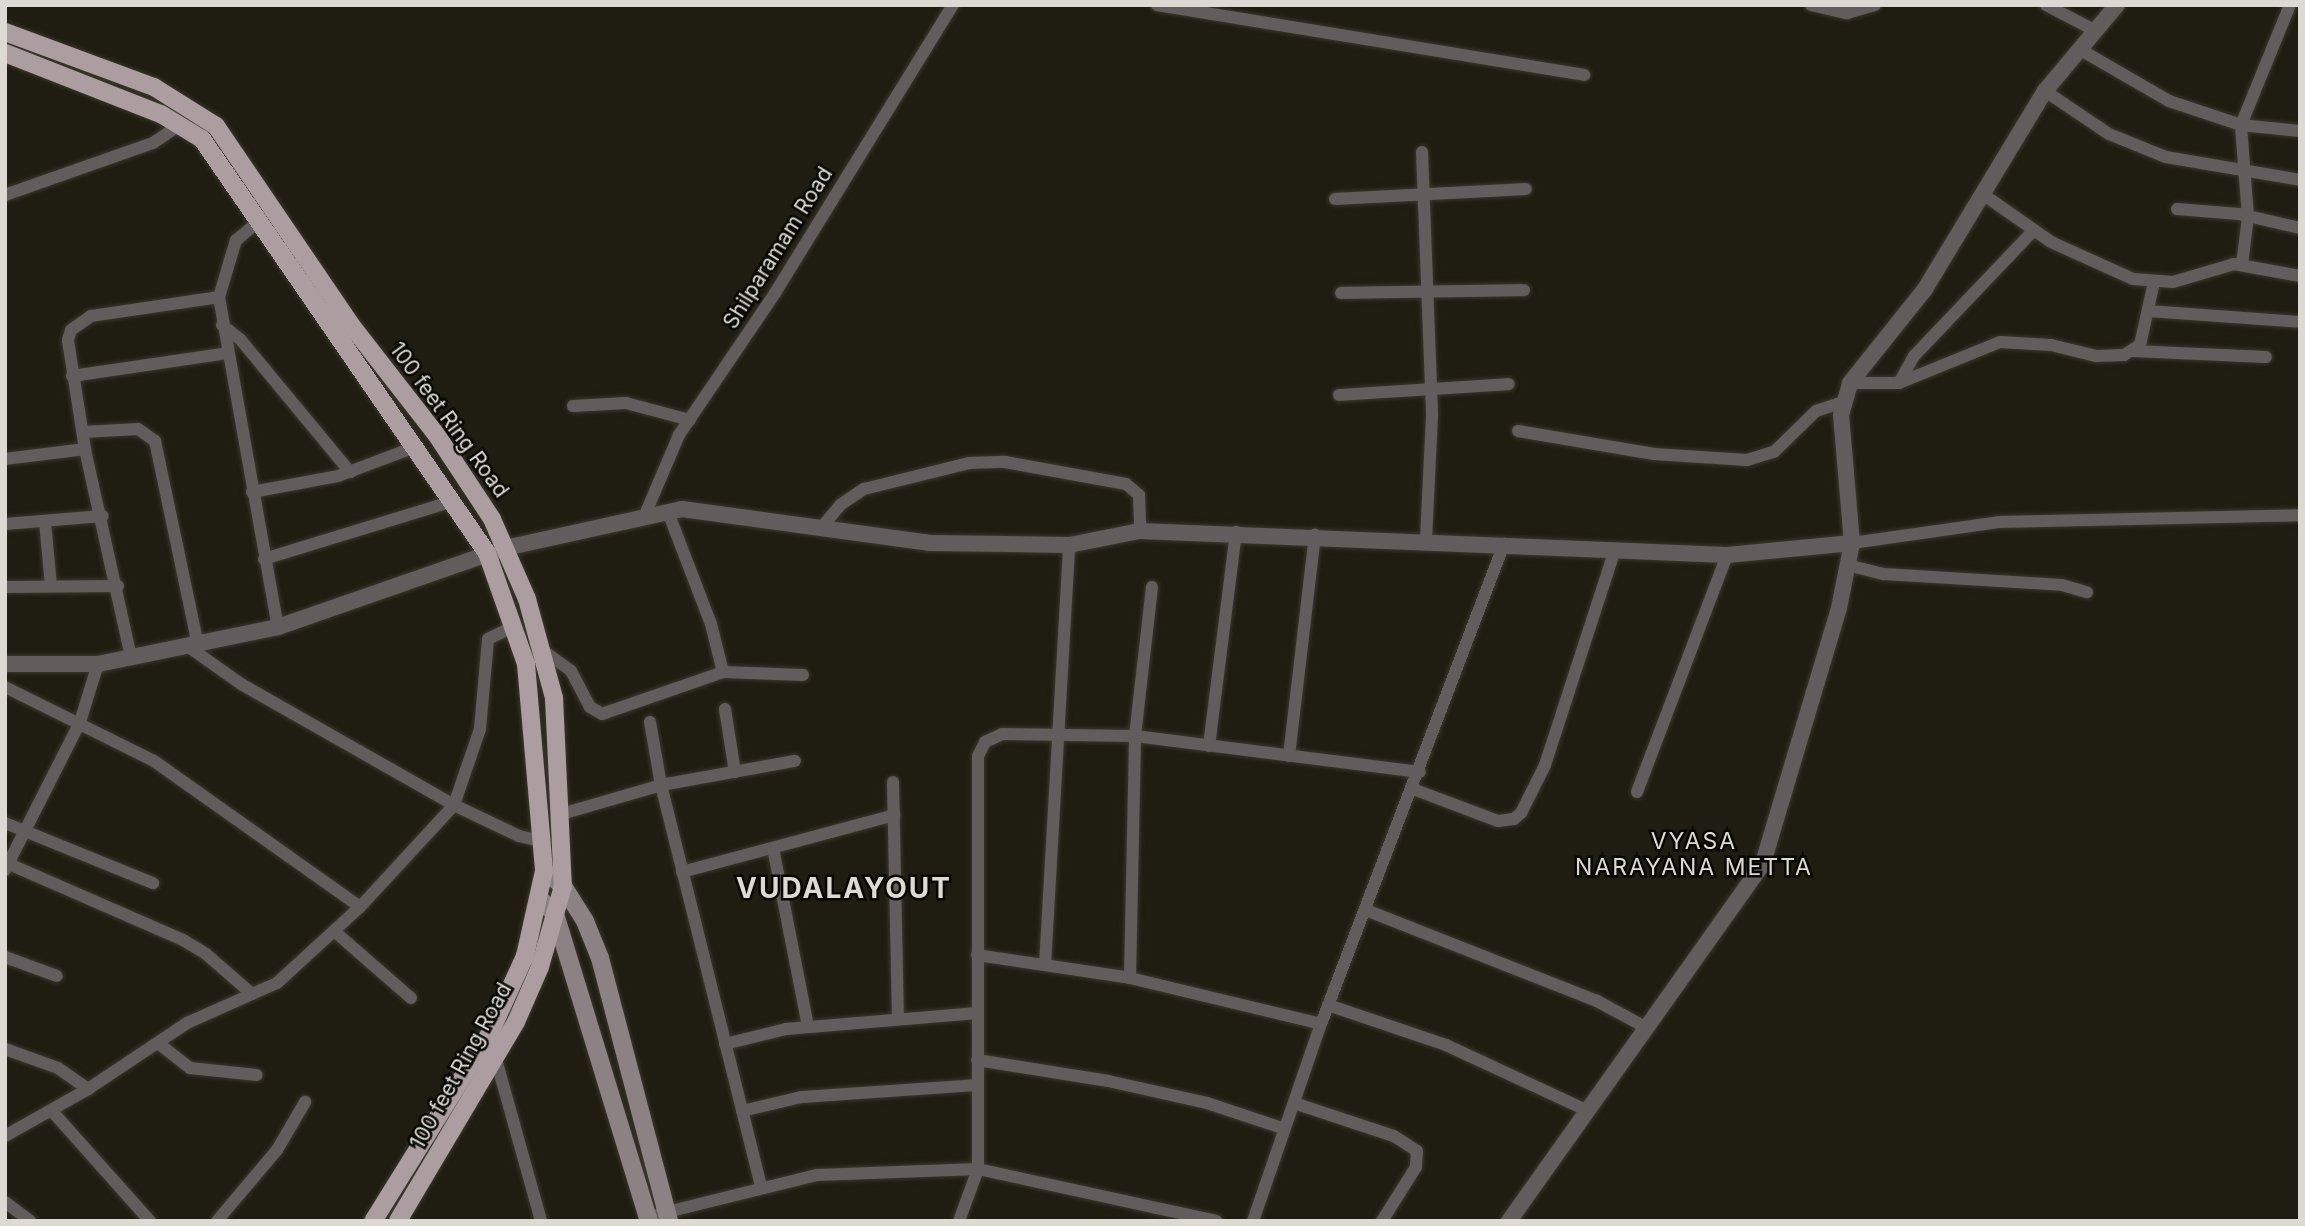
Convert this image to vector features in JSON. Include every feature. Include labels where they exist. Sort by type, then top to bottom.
[{"type":"main road","name":"100 feet Ring Road","points":[[5,32],[154,87],[216,126],[351,325],[436,434],[492,519],[513,627],[526,664],[544,842],[540,899],[525,956],[489,1035],[373,1221]]},
{"type":"main road","name":"100 feet Ring Road","points":[[5,53],[30,59],[180,125],[202,139],[415,447],[454,501],[496,550],[527,599],[554,698],[562,886],[540,967],[495,1056],[398,1221]]},
{"type":"main road","points":[[544,871],[562,886],[585,921],[615,1004],[668,1216]]},
{"type":"main road","points":[[540,899],[555,914],[649,1219]]},
{"type":"street","name":"Shilparamam Road","points":[[644,517],[660,473],[690,420],[775,293],[953,5]]},
{"type":"street","points":[[1157,5],[1584,75]]},
{"type":"street","points":[[1811,5],[1847,13],[1875,5]]},
{"type":"street","points":[[2046,5],[2096,31]]},
{"type":"street","points":[[1514,1219],[1586,1110],[1743,896],[1763,863],[1839,608],[1852,543],[1844,401],[1850,383],[1925,289],[2045,91],[2117,5]]},
{"type":"street","points":[[2242,265],[2248,217],[2241,125],[2290,5]]},
{"type":"street","points":[[2080,49],[2169,101],[2241,125],[2300,131]]},
{"type":"street","points":[[2045,91],[2132,144],[2190,164],[2300,180]]},
{"type":"street","points":[[5,195],[153,143],[180,125]]},
{"type":"street","points":[[1422,152],[1431,391],[1426,540]]},
{"type":"street","points":[[1335,199],[1526,190]]},
{"type":"street","points":[[1984,195],[2034,231],[2104,270],[2154,282],[2242,265],[2300,276]]},
{"type":"street","points":[[2177,209],[2248,217],[2300,228]]},
{"type":"street","points":[[259,221],[236,240],[219,297],[278,627]]},
{"type":"street","points":[[1899,383],[1914,356],[2034,231]]},
{"type":"street","points":[[2133,351],[2144,334],[2154,282]]},
{"type":"street","points":[[1341,293],[1524,290]]},
{"type":"street","points":[[131,657],[103,516],[85,449],[68,340],[71,331],[91,316],[219,297]]},
{"type":"street","points":[[2148,311],[2300,322]]},
{"type":"street","points":[[222,324],[240,339],[350,472]]},
{"type":"street","points":[[1850,383],[1899,383],[2000,342],[2051,345],[2096,356],[2133,351],[2266,357]]},
{"type":"street","points":[[72,376],[227,353]]},
{"type":"street","points":[[1339,395],[1509,384]]},
{"type":"street","points":[[1518,432],[1654,454],[1747,460],[1774,453],[1816,411],[1844,401]]},
{"type":"street","points":[[573,406],[626,403],[690,420]]},
{"type":"street","points":[[83,432],[146,430],[155,441],[192,643],[241,684],[454,806],[519,836],[544,842]]},
{"type":"street","points":[[252,492],[350,472],[415,447]]},
{"type":"street","points":[[5,459],[85,449]]},
{"type":"street","points":[[821,528],[840,505],[864,489],[969,463],[1005,462],[1126,484],[1139,495],[1140,531]]},
{"type":"street","points":[[264,559],[454,501]]},
{"type":"street","points":[[5,664],[98,664],[278,627],[496,550],[682,509],[929,543],[1069,545],[1140,531],[1236,532],[1727,555],[1852,543],[1999,522],[2300,515]]},
{"type":"street","points":[[668,512],[711,624],[723,672]]},
{"type":"street","points":[[5,524],[103,516]]},
{"type":"street","points":[[45,522],[51,585]]},
{"type":"street","points":[[1209,746],[1236,532]]},
{"type":"street","points":[[1289,756],[1315,535]]},
{"type":"street","points":[[1253,1221],[1328,1005],[1420,772],[1504,544]]},
{"type":"street","points":[[1045,965],[1056,735],[1069,545]]},
{"type":"street","points":[[1413,789],[1498,821],[1514,819],[1521,813],[1549,753],[1615,549]]},
{"type":"street","points":[[1637,792],[1727,555]]},
{"type":"street","points":[[1847,565],[1884,574],[2062,585],[2087,592]]},
{"type":"street","points":[[5,587],[118,586]]},
{"type":"street","points":[[1130,978],[1135,736],[1152,587]]},
{"type":"street","points":[[5,1136],[88,1089],[187,1023],[277,983],[360,907],[454,806],[480,729],[488,639],[513,627]]},
{"type":"street","points":[[541,649],[571,671],[590,707],[602,714],[723,672],[803,675]]},
{"type":"street","points":[[98,664],[80,722],[27,832],[7,867],[183,940],[252,994]]},
{"type":"street","points":[[5,687],[154,761],[360,907]]},
{"type":"street","points":[[725,709],[735,772]]},
{"type":"street","points":[[650,722],[661,785],[682,873],[761,1186]]},
{"type":"street","points":[[959,1221],[978,1168],[980,748],[1002,734],[1135,736],[1420,772]]},
{"type":"street","points":[[558,815],[661,785],[795,761]]},
{"type":"street","points":[[893,782],[898,1017]]},
{"type":"street","points":[[682,873],[894,815]]},
{"type":"street","points":[[5,823],[153,883]]},
{"type":"street","points":[[773,848],[808,1027]]},
{"type":"street","points":[[1366,910],[1597,1001],[1645,1027]]},
{"type":"street","points":[[334,931],[411,998]]},
{"type":"street","points":[[978,955],[1130,978],[1321,1024]]},
{"type":"street","points":[[5,957],[57,976]]},
{"type":"street","points":[[1328,1005],[1446,1045],[1586,1110]]},
{"type":"street","points":[[725,1044],[808,1027],[898,1017],[977,1013]]},
{"type":"street","points":[[158,1043],[190,1068],[257,1075]]},
{"type":"street","points":[[5,1049],[58,1068],[88,1089]]},
{"type":"street","points":[[495,1056],[541,1221]]},
{"type":"street","points":[[977,1060],[1108,1080],[1207,1103],[1285,1129]]},
{"type":"street","points":[[742,1111],[801,1097],[977,1084]]},
{"type":"street","points":[[217,1221],[277,1150],[305,1102]]},
{"type":"street","points":[[1294,1103],[1394,1136],[1417,1151],[1416,1167],[1382,1221]]},
{"type":"street","points":[[51,1110],[150,1221]]},
{"type":"street","points":[[649,1219],[668,1216],[761,1186],[817,1175],[978,1168],[1216,1221]]},
{"type":"street","points":[[5,1202],[30,1221]]},
{"type":"district","name":"VYASA NARAYANA METTA","points":[[1694,854]]},
{"type":"district","name":"VUDALAYOUT","points":[[844,888]]}]
